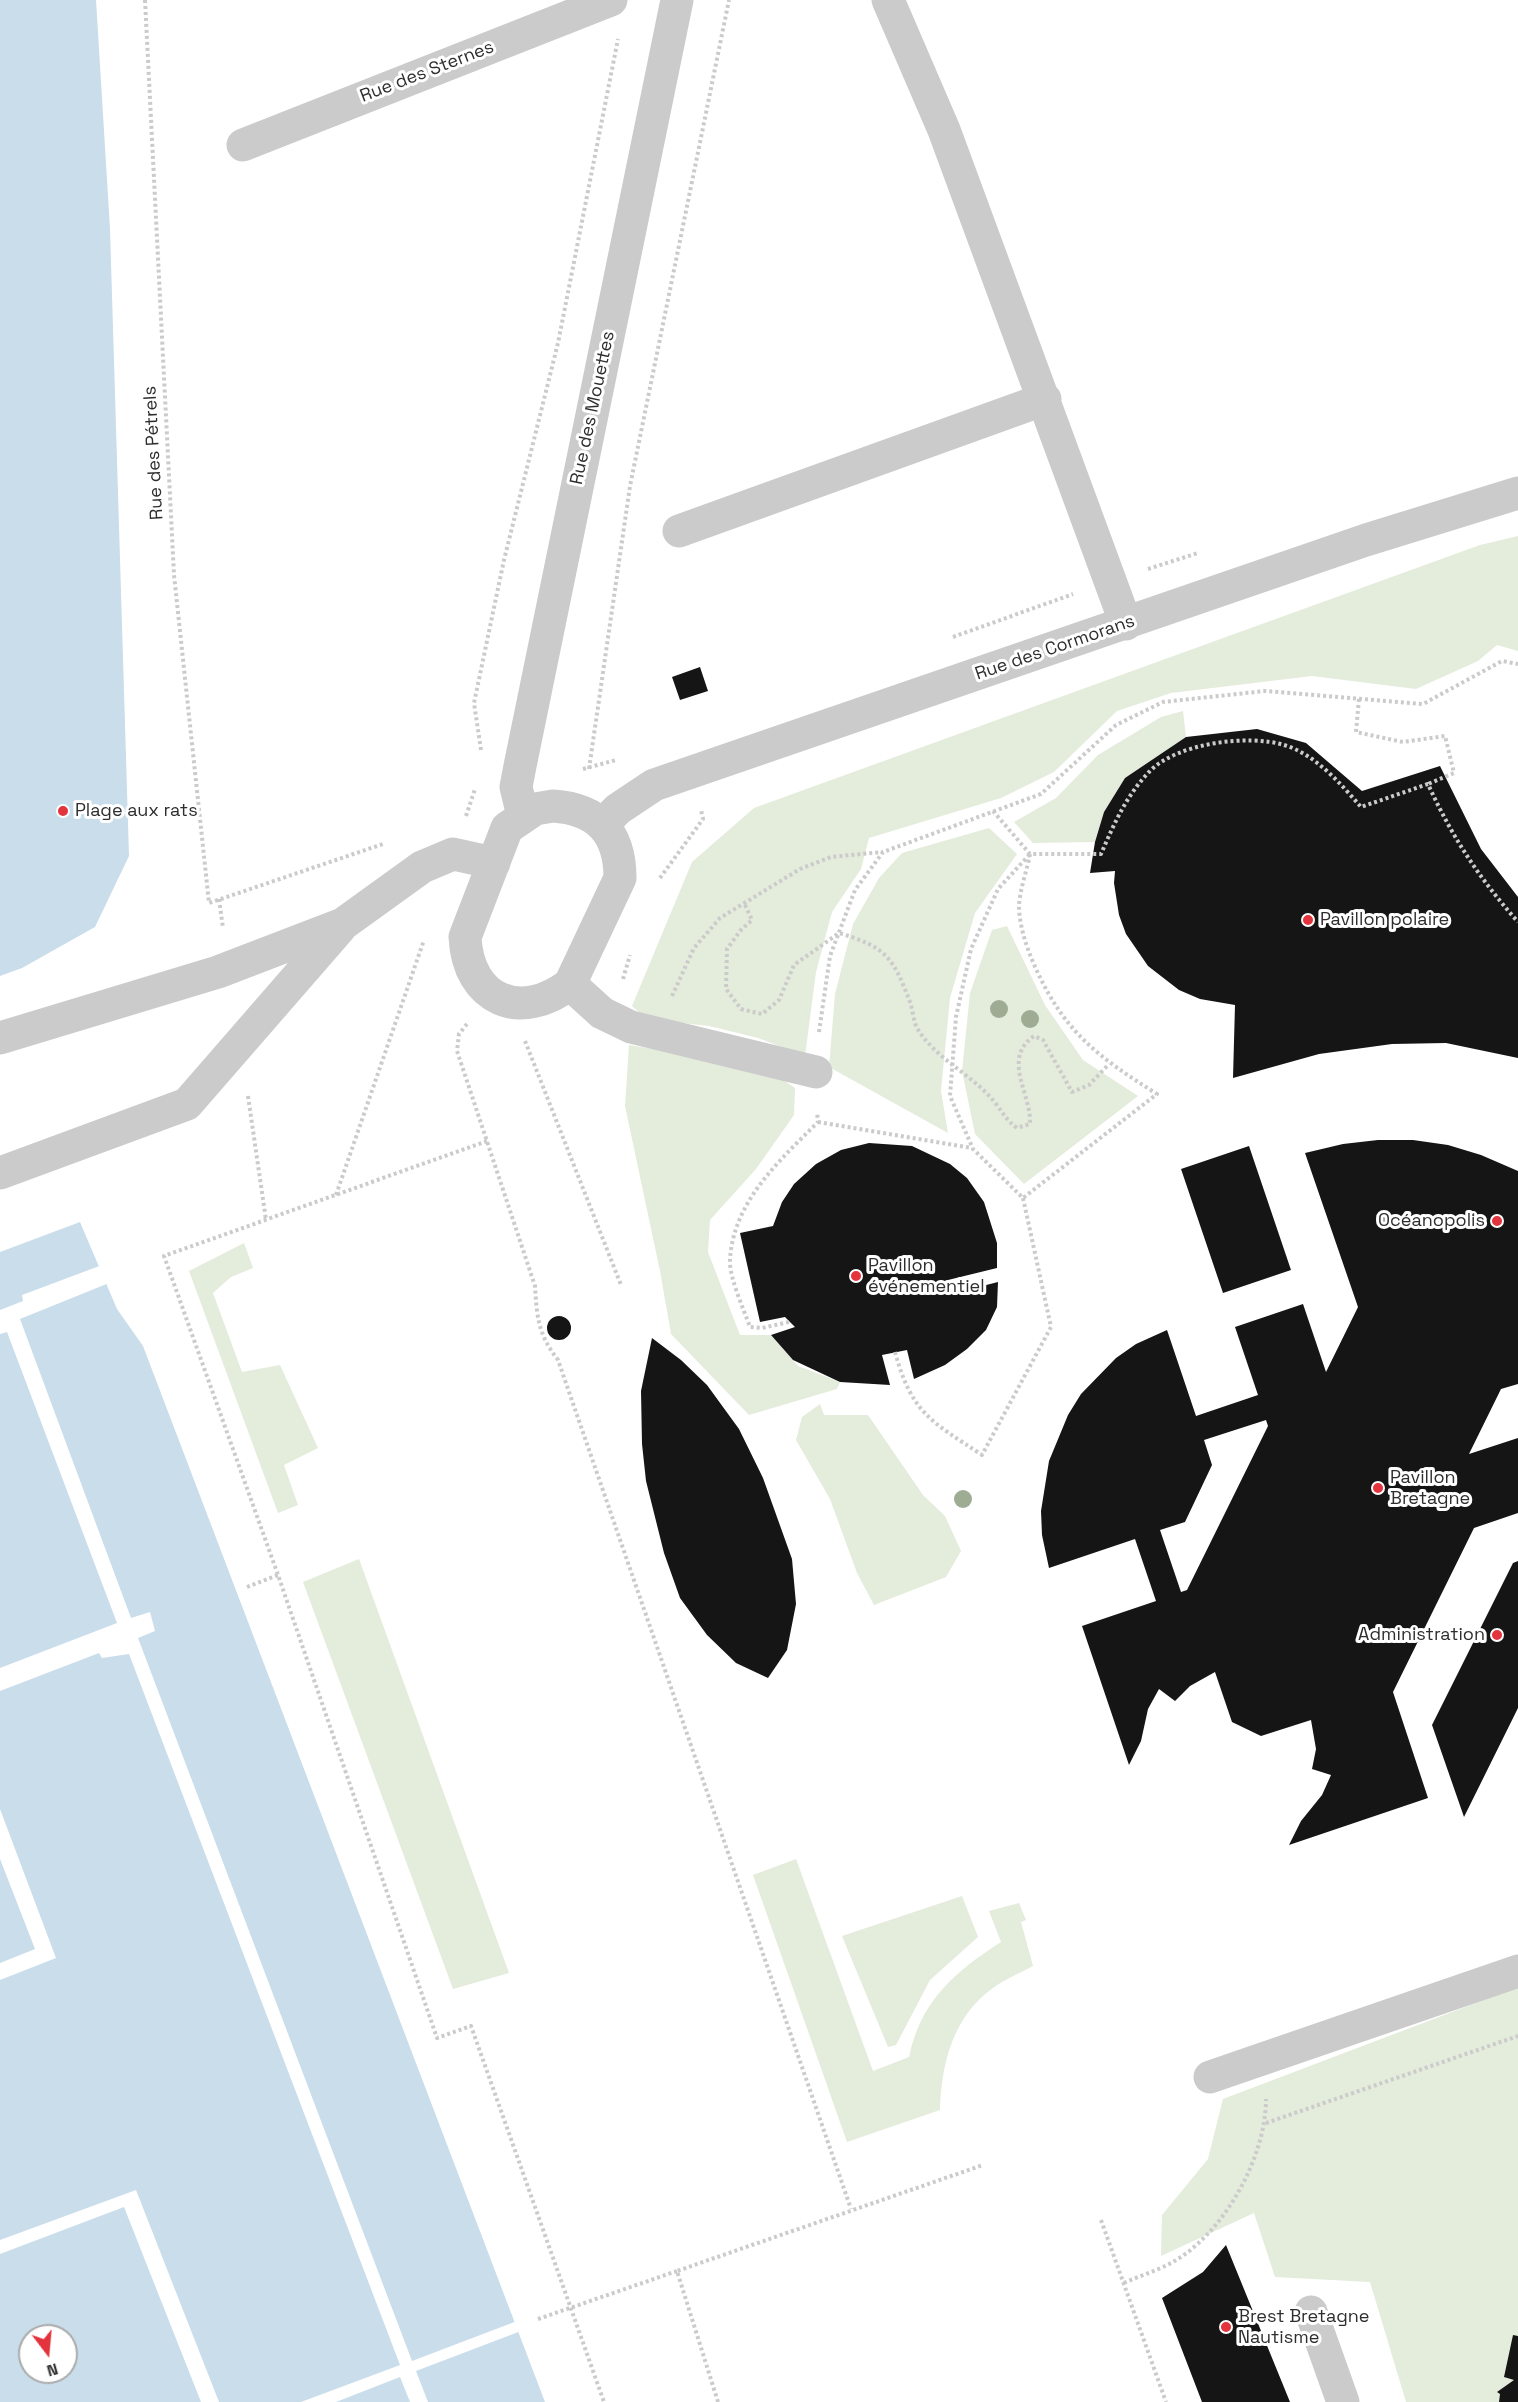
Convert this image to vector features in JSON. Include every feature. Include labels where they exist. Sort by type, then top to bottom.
[{"type":"street","name":"Rue des Sternes","points":[[243,144],[611,0]]},
{"type":"street","name":"Rue des Mouettes","points":[[523,816],[516,787],[677,0]]},
{"type":"street","points":[[888,0],[944,130],[1126,624]]},
{"type":"street","points":[[679,531],[1045,399]]},
{"type":"street","name":"Rue des Cormorans","points":[[602,825],[618,809],[654,785],[1366,540],[1518,493]]},
{"type":"street","points":[[553,806],[572,807],[588,814],[602,825],[613,840],[620,859],[620,878],[570,984],[555,995],[538,1003],[519,1004],[489,992],[475,976],[465,955],[465,938],[507,828],[535,809],[553,806]]},
{"type":"street","points":[[0,1173],[187,1104],[343,924],[422,867],[453,854],[494,862]]},
{"type":"street","points":[[0,1038],[218,972],[343,924]]},
{"type":"street","points":[[570,984],[602,1013],[631,1027],[816,1072]]},
{"type":"street","points":[[1210,2077],[1518,1971]]},
{"type":"street","points":[[1311,2312],[1343,2402]]},
{"type":"path","name":"Rue des Pétrels","points":[[145,0],[174,575],[209,903],[387,843]]},
{"type":"path","points":[[589,770],[630,486],[729,0]]},
{"type":"path","points":[[453,854],[484,765],[474,703],[504,560],[558,343],[619,34]]},
{"type":"path","points":[[655,1032],[694,948],[720,918],[745,905],[762,890],[800,869],[831,857],[883,852],[1041,794],[1116,725],[1163,702],[1265,691],[1423,704],[1502,661],[1518,664]]},
{"type":"path","points":[[895,1352],[904,1386],[928,1418],[982,1455],[1051,1327],[1023,1198],[973,1149],[950,1096],[956,1017],[971,949],[998,889],[1030,854],[1101,854],[1123,804],[1151,769],[1190,748],[1238,741],[1284,745],[1328,770],[1361,807],[1454,773],[1445,736],[1403,742],[1356,732],[1359,699]]},
{"type":"path","points":[[484,765],[589,770],[622,758]]},
{"type":"path","points":[[1428,784],[1460,849],[1490,890],[1518,922]]},
{"type":"path","points":[[993,811],[1030,854]]},
{"type":"path","points":[[455,820],[466,816]]},
{"type":"path","points":[[789,1322],[762,1328],[750,1328],[730,1262],[739,1216],[771,1169],[818,1122],[816,1072],[820,1016],[830,956],[855,890],[883,852]]},
{"type":"path","points":[[1023,1198],[1157,1094],[1109,1064],[1077,1035],[1050,999],[1028,952],[1019,908],[1030,854]]},
{"type":"path","points":[[745,905],[752,920],[740,931],[727,949],[726,989],[741,1009],[762,1014],[778,1000],[794,965],[839,933]]},
{"type":"path","points":[[336,1195],[427,931]]},
{"type":"path","points":[[839,933],[872,943],[890,958],[911,1005],[916,1026],[927,1043],[996,1104],[1004,1119],[1017,1128],[1030,1124],[1031,1112],[1020,1085],[1019,1061],[1027,1041],[1034,1036],[1043,1040],[1072,1092],[1089,1085],[1109,1064]]},
{"type":"path","points":[[459,1034],[457,1051],[535,1286],[538,1325],[545,1344],[558,1360],[851,2209]]},
{"type":"path","points":[[525,1041],[621,1285]]},
{"type":"path","points":[[818,1122],[973,1149]]},
{"type":"path","points":[[487,1141],[164,1256],[278,1575],[437,2038],[471,2026],[604,2402]]},
{"type":"path","points":[[247,1587],[278,1575]]},
{"type":"path","points":[[1266,2123],[1518,2036]]},
{"type":"path","points":[[1124,2283],[1172,2262],[1212,2231],[1246,2178],[1266,2123],[1266,2095],[1260,2060]]},
{"type":"path","points":[[538,2319],[983,2165]]},
{"type":"path","points":[[1101,2220],[1166,2402]]},
{"type":"path","points":[[677,2271],[718,2402]]},
{"type":"green space","points":[[1518,536],[1518,651],[1497,645],[1478,661],[1416,689],[1312,676],[1171,693],[1117,711],[1054,772],[1001,798],[869,838],[861,869],[832,912],[816,972],[805,1056],[758,1038],[709,1026],[646,1019],[632,1006],[692,862],[754,808],[1480,545]]},
{"type":"green space","points":[[1183,711],[1186,737],[1125,778],[1104,812],[1095,842],[1033,843],[1014,822],[1056,798],[1098,755],[1161,717]]},
{"type":"green space","points":[[989,828],[1017,854],[975,913],[950,998],[941,1091],[948,1133],[829,1067],[835,994],[853,924],[879,878],[902,853]]},
{"type":"green space","points":[[1007,926],[1045,1005],[1083,1060],[1138,1096],[1024,1184],[975,1134],[962,1071],[970,993],[992,930]]},
{"type":"green space","points":[[629,1045],[764,1067],[795,1088],[794,1115],[756,1169],[710,1220],[708,1252],[740,1335],[771,1335],[798,1366],[840,1382],[837,1389],[749,1415],[671,1334],[625,1106]]},
{"type":"green space","points":[[244,1243],[253,1268],[231,1277],[213,1293],[242,1372],[280,1365],[318,1448],[284,1465],[298,1505],[278,1513],[189,1271]]},
{"type":"green space","points":[[820,1404],[824,1415],[868,1415],[923,1495],[945,1516],[961,1551],[946,1577],[874,1605],[857,1573],[830,1499],[796,1440],[802,1417]]},
{"type":"green space","points":[[359,1559],[509,1973],[453,1989],[303,1582]]},
{"type":"green space","points":[[796,1859],[873,2071],[909,2057],[922,2019],[942,1989],[969,1965],[1001,1942],[989,1911],[1019,1903],[1026,1920],[1021,1922],[1033,1966],[993,1988],[979,1999],[968,2013],[959,2027],[947,2059],[940,2110],[847,2142],[753,1875]]},
{"type":"green space","points":[[962,1896],[978,1937],[930,1980],[896,2045],[888,2047],[842,1936]]},
{"type":"green space","points":[[1518,1987],[1518,2402],[1406,2402],[1370,2282],[1275,2277],[1254,2213],[1161,2256],[1162,2215],[1208,2159],[1223,2099]]},
{"type":"water","points":[[0,0],[96,0],[110,229],[129,856],[95,927],[22,968],[0,976]]},
{"type":"water","points":[[80,1222],[117,1309],[143,1346],[545,2402],[0,2402],[0,1252]]},
{"type":"pier","points":[[102,1265],[109,1283],[20,1319],[131,1618],[150,1612],[155,1631],[138,1638],[412,2361],[517,2321],[521,2331],[416,2371],[428,2402],[410,2402],[400,2377],[336,2402],[301,2402],[400,2365],[129,1654],[102,1658],[99,1653],[0,1691],[0,1668],[117,1623],[7,1332],[0,1334],[0,1310],[23,1301],[22,1295]]},
{"type":"pier","points":[[0,1809],[56,1958],[0,1980],[0,1963],[35,1949],[0,1859]]},
{"type":"pier","points":[[136,2190],[219,2402],[201,2402],[124,2207],[0,2254],[0,2240]]},
{"type":"building","points":[[700,667],[708,691],[680,700],[672,677]]},
{"type":"building","name":"Pavillon polaire","points":[[1257,729],[1306,743],[1362,791],[1440,766],[1481,849],[1518,897],[1518,1058],[1446,1043],[1392,1044],[1319,1054],[1233,1078],[1235,1005],[1200,999],[1179,990],[1148,966],[1126,934],[1119,915],[1114,883],[1115,871],[1090,873],[1095,842],[1104,812],[1125,778],[1186,737]]},
{"type":"building","name":"Pavillon Bretagne","points":[[1378,1140],[1413,1140],[1448,1145],[1481,1155],[1518,1171],[1518,1384],[1501,1389],[1469,1454],[1518,1438],[1518,1513],[1474,1528],[1393,1692],[1428,1798],[1289,1845],[1301,1821],[1322,1795],[1331,1775],[1312,1769],[1316,1749],[1311,1720],[1261,1736],[1232,1722],[1215,1672],[1190,1686],[1175,1701],[1159,1689],[1148,1709],[1141,1741],[1129,1765],[1082,1626],[1156,1601],[1135,1539],[1049,1568],[1042,1535],[1041,1511],[1049,1461],[1068,1415],[1081,1394],[1116,1358],[1136,1344],[1167,1330],[1196,1416],[1258,1395],[1235,1327],[1303,1304],[1326,1372],[1358,1307],[1305,1153],[1343,1144]],"holes":[[[1266,1420],[1268,1426],[1187,1590],[1181,1592],[1160,1530],[1185,1522],[1212,1465],[1204,1440]]]},
{"type":"building","name":"Pavillon événementiel","points":[[869,1143],[912,1146],[950,1164],[967,1178],[984,1202],[997,1243],[997,1268],[948,1280],[951,1294],[998,1282],[997,1307],[986,1330],[967,1349],[945,1365],[914,1379],[907,1350],[882,1355],[890,1385],[840,1382],[793,1360],[771,1335],[795,1327],[785,1317],[760,1322],[740,1233],[773,1226],[782,1202],[794,1184],[816,1164],[841,1150]]},
{"type":"building","points":[[1249,1146],[1291,1270],[1223,1293],[1181,1169]]},
{"type":"building","points":[[559,1316],[564,1317],[570,1323],[570,1333],[564,1339],[559,1340],[554,1339],[548,1333],[547,1328],[548,1323],[554,1317]]},
{"type":"building","points":[[652,1338],[681,1360],[707,1385],[739,1429],[763,1478],[792,1559],[796,1604],[787,1650],[768,1678],[736,1663],[707,1635],[680,1598],[664,1553],[646,1481],[642,1444],[641,1391]]},
{"type":"building","name":"Administration","points":[[1518,1561],[1518,1708],[1464,1817],[1432,1725],[1513,1563]]},
{"type":"building","name":"Brest Bretagne Nautisme","points":[[1226,2245],[1290,2402],[1202,2402],[1162,2298],[1203,2272]]},
{"type":"building","points":[[1513,2335],[1518,2336],[1518,2402],[1499,2402],[1500,2394],[1497,2392],[1514,2380],[1504,2377]]},
{"type":"place","name":"Plage aux rats","points":[[63,811]]},
{"type":"place","name":"Pavillon polaire","points":[[1308,920]]},
{"type":"place","name":"Océanopolis","points":[[1497,1221]]},
{"type":"place","name":"Pavillon événementiel","points":[[856,1276]]},
{"type":"place","name":"Pavillon Bretagne","points":[[1378,1488]]},
{"type":"place","name":"Administration","points":[[1497,1635]]},
{"type":"place","name":"Brest Bretagne Nautisme","points":[[1226,2327]]}]
